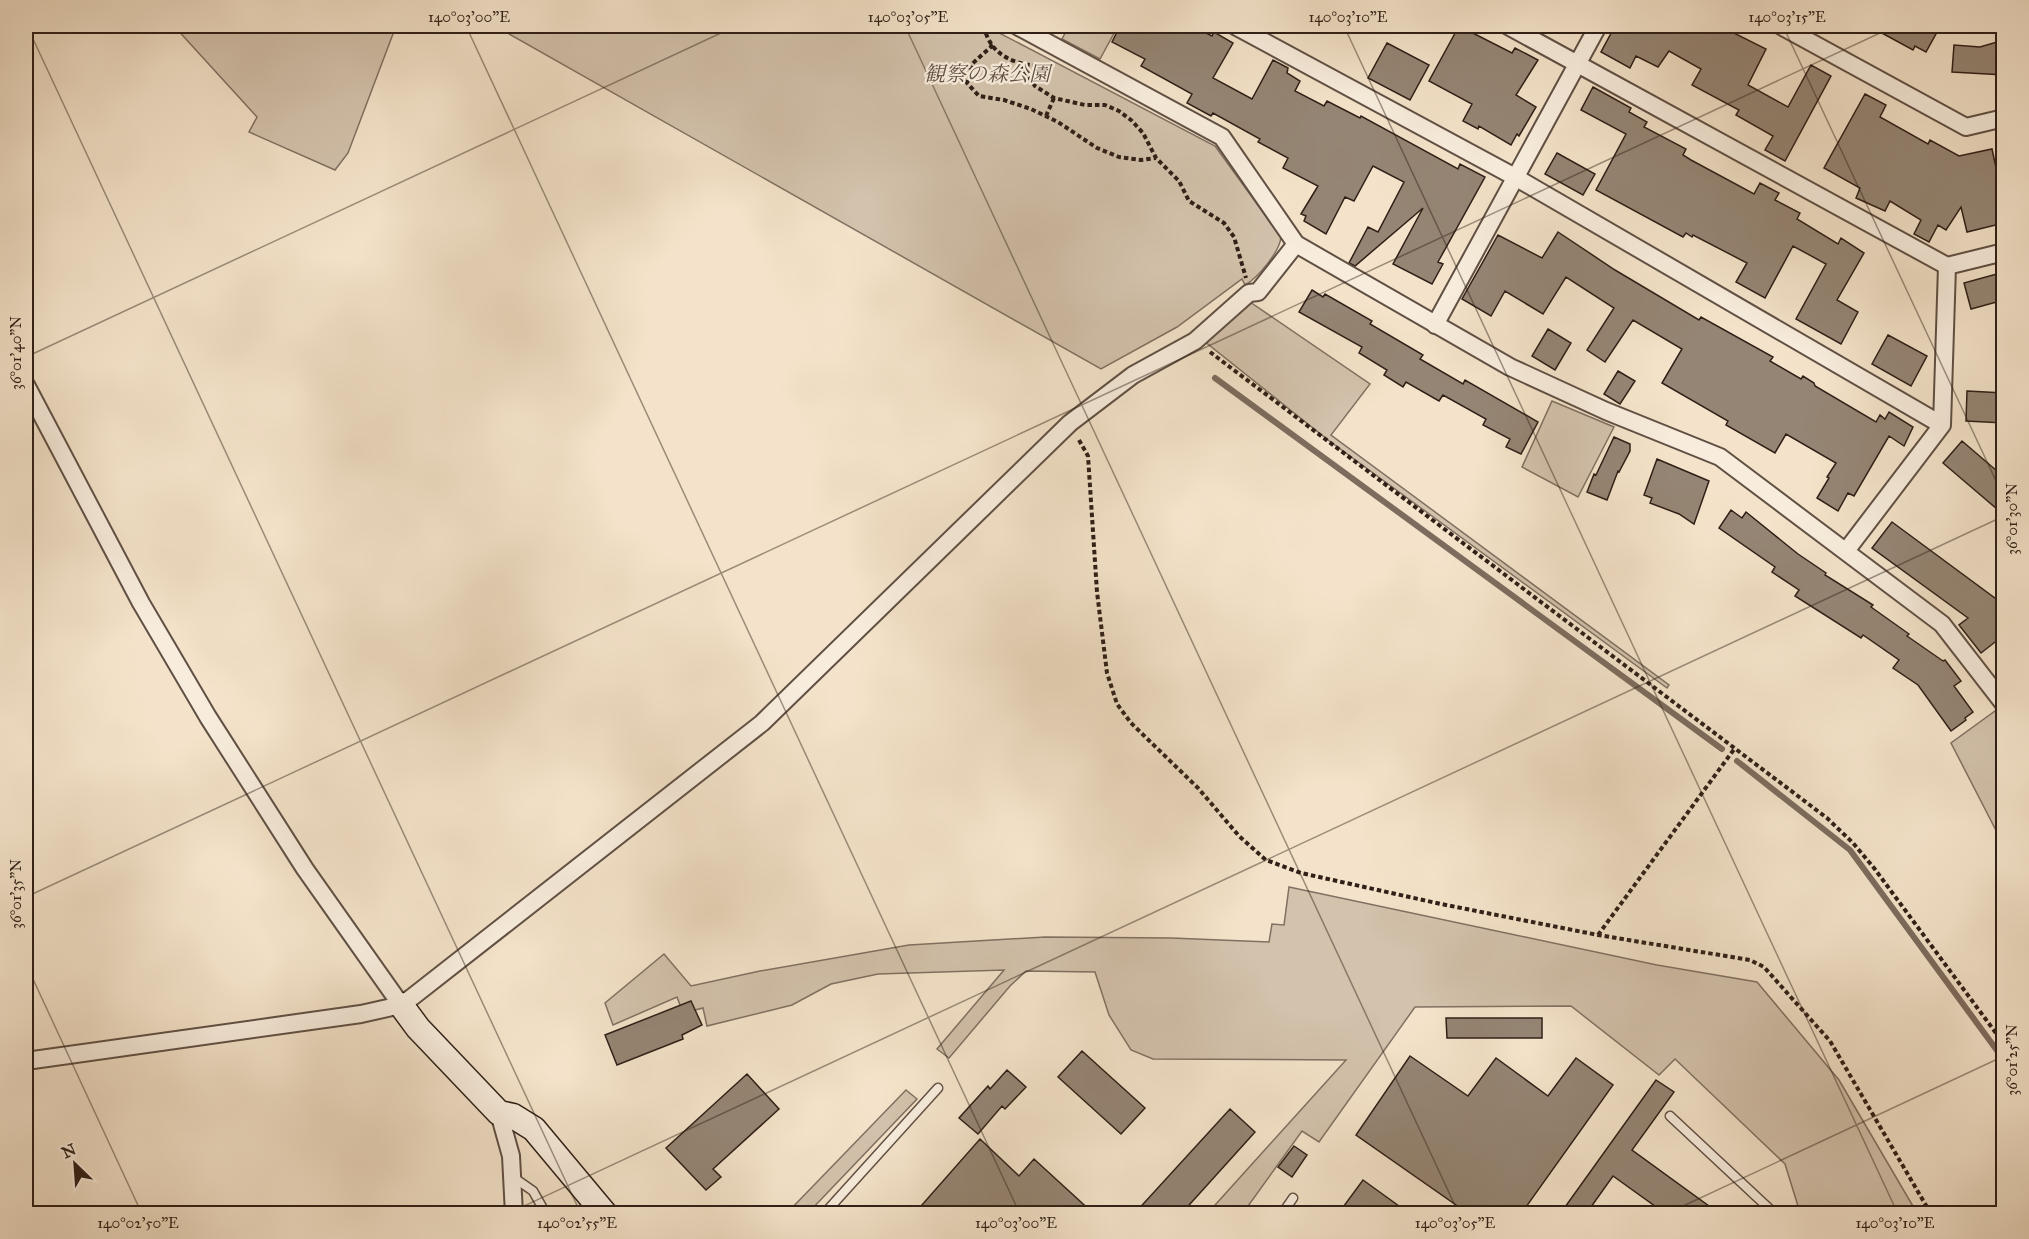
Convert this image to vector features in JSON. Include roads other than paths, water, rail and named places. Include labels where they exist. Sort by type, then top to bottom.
[{"type":"street","points":[[1017,26],[1222,137],[1296,244],[1509,367],[1606,411],[1720,457],[1942,624],[2004,704]]},
{"type":"street","points":[[1235,26],[1515,177],[1942,425]]},
{"type":"street","points":[[1508,26],[1947,266],[2004,252]]},
{"type":"street","points":[[1435,324],[1598,26]]},
{"type":"street","points":[[1781,26],[1966,127],[2004,118]]},
{"type":"street","points":[[26,1061],[361,1014],[401,1005],[762,723],[1070,423],[1133,375],[1195,341],[1249,293],[1258,292],[1296,244]]},
{"type":"street","points":[[1846,551],[1942,425],[1947,266]]},
{"type":"street","points":[[26,385],[141,603],[208,717],[305,869],[418,1028],[500,1113],[512,1156],[514,1214]]},
{"type":"street","points":[[500,1113],[513,1116],[534,1129],[605,1214]]},
{"type":"lane","points":[[824,1214],[939,1088]]},
{"type":"lane","points":[[1670,1116],[1775,1214]]},
{"type":"lane","points":[[513,1177],[533,1191],[546,1214]]},
{"type":"lane","points":[[1282,1214],[1293,1198]]},
{"type":"waterway","points":[[1215,378],[1722,749]]},
{"type":"waterway","points":[[1737,761],[1850,850],[2004,1060]]},
{"type":"park label","name":"観察の森公園","points":[[987,74]]}]
